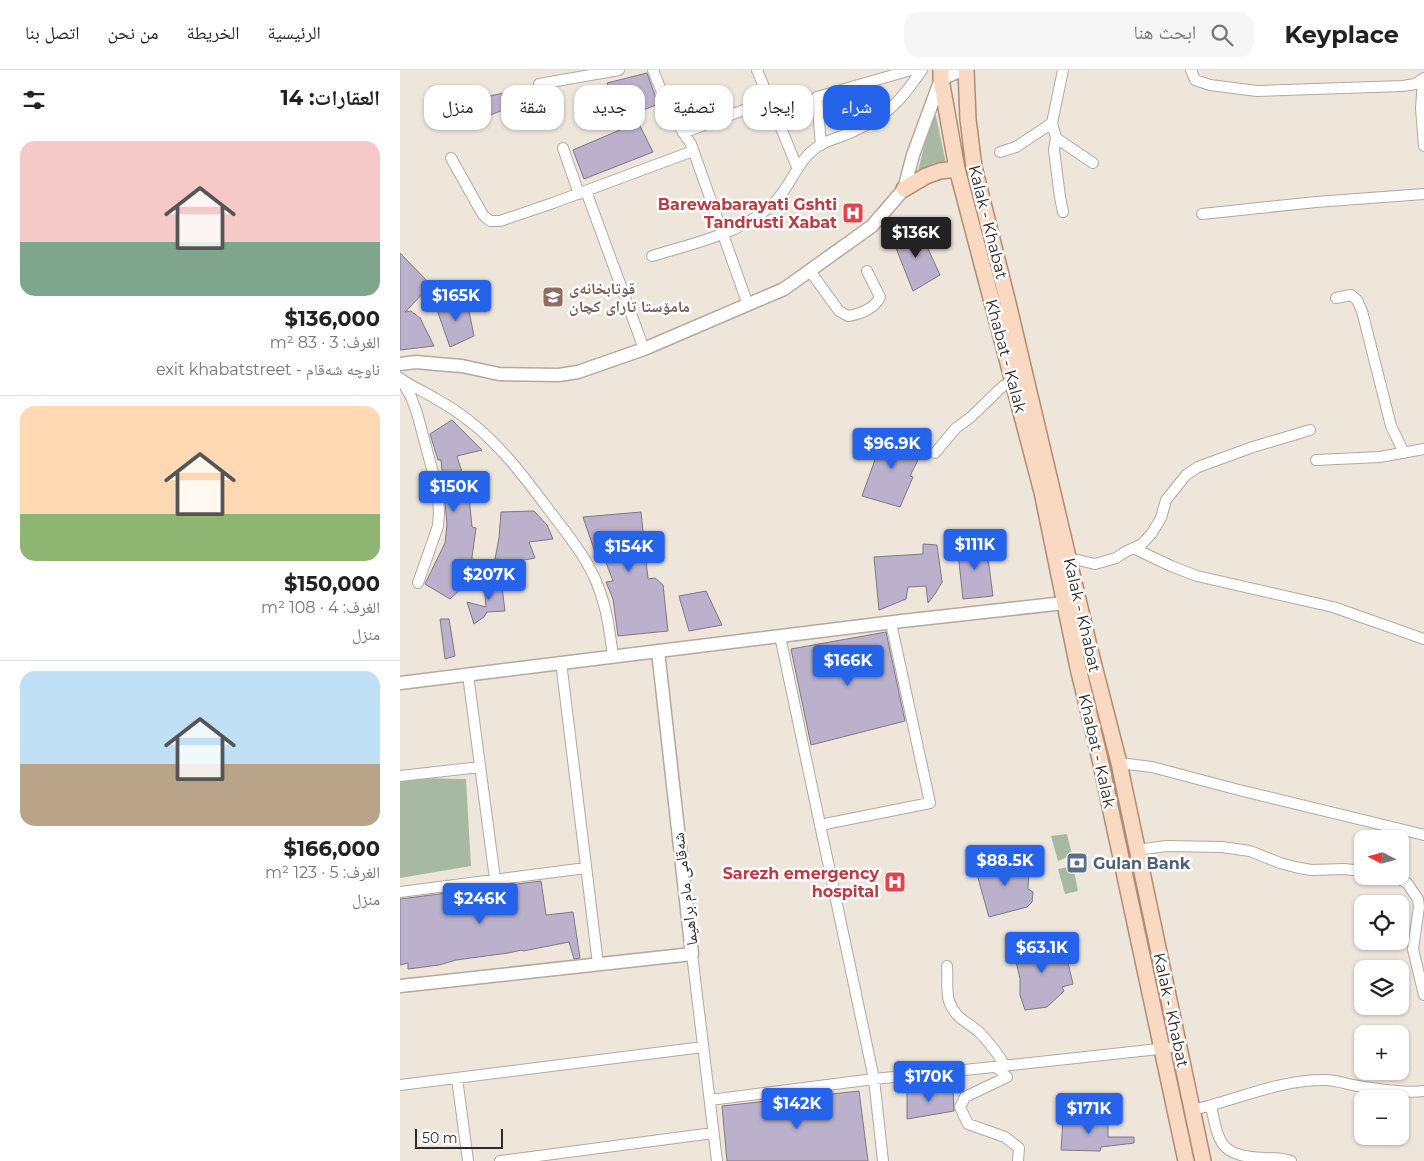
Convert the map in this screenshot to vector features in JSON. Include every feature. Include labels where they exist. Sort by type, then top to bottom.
[{"type":"main road","name":"Kalak - Khabat","points":[[966,70],[968,120],[974,167],[1119,763],[1203,1161]]},
{"type":"main road","name":"Khabat - Kalak","points":[[941,75],[957,169],[1042,492],[1064,603],[1099,755],[1186,1161]]},
{"type":"main road","points":[[904,189],[926,176],[940,171],[957,169]]},
{"type":"street","points":[[539,84],[619,70]]},
{"type":"street","points":[[653,70],[664,101],[693,150],[748,305]]},
{"type":"street","points":[[757,70],[764,85]]},
{"type":"street","points":[[821,145],[817,97],[911,70]]},
{"type":"street","points":[[652,256],[724,234],[761,214],[774,203],[809,154],[821,145],[852,132],[877,118],[896,103],[922,70]]},
{"type":"street","points":[[400,364],[416,362],[454,365],[498,374],[559,375],[578,372],[644,348],[784,289],[872,226],[904,189],[913,155],[941,75],[962,70]]},
{"type":"street","points":[[1063,70],[1052,123],[1056,138],[1054,150],[1063,212]]},
{"type":"street","points":[[1191,70],[1195,80],[1210,85],[1257,91],[1393,87],[1414,84],[1423,79]]},
{"type":"street","points":[[1423,79],[1421,108],[1424,146]]},
{"type":"street","points":[[683,133],[743,110]]},
{"type":"street","points":[[1000,152],[1016,147],[1052,123]]},
{"type":"street","points":[[783,130],[798,167]]},
{"type":"street","points":[[1056,138],[1094,163]]},
{"type":"street","points":[[563,148],[644,348]]},
{"type":"street","points":[[452,158],[483,215],[490,221],[500,221],[693,150]]},
{"type":"street","points":[[1202,214],[1316,202],[1424,194]]},
{"type":"street","points":[[810,271],[839,310],[848,316],[858,314],[876,304],[880,297],[867,271]]},
{"type":"street","points":[[1336,298],[1351,295],[1357,300],[1362,311],[1391,426],[1404,452]]},
{"type":"street","points":[[400,378],[411,397],[417,413],[438,498],[438,526],[418,583]]},
{"type":"street","points":[[400,378],[435,398],[484,433],[549,510],[583,556],[596,580],[605,609],[613,657]]},
{"type":"street","points":[[935,453],[956,428],[972,417],[1002,387],[1012,380]]},
{"type":"street","points":[[1068,558],[1095,564],[1116,558],[1142,544],[1152,533],[1161,518],[1166,500],[1178,483],[1198,467],[1253,446],[1310,430]]},
{"type":"street","points":[[1316,460],[1380,457],[1424,449]]},
{"type":"street","points":[[1133,548],[1197,576],[1333,607],[1424,639]]},
{"type":"street","points":[[400,683],[891,622],[1064,603]]},
{"type":"street","points":[[820,824],[930,803],[891,622]]},
{"type":"street","points":[[780,636],[874,1079],[883,1161]]},
{"type":"street","name":"شەقامی مام براهیما","points":[[400,986],[692,954],[658,652]]},
{"type":"street","points":[[561,662],[598,964]]},
{"type":"street","points":[[468,675],[495,879]]},
{"type":"street","points":[[1119,763],[1152,767],[1424,835]]},
{"type":"street","points":[[400,776],[480,767]]},
{"type":"street","points":[[1137,850],[1166,846],[1222,847],[1250,851],[1280,863],[1311,870],[1354,870]]},
{"type":"street","points":[[400,892],[586,868]]},
{"type":"street","points":[[1408,885],[1418,899],[1421,916],[1413,949],[1424,994]]},
{"type":"street","points":[[692,954],[717,1161]]},
{"type":"street","points":[[947,966],[948,999],[953,1010],[962,1020],[980,1033],[1000,1057],[1000,1066],[1007,1077],[965,1097],[960,1107],[968,1124],[1005,1136],[1019,1148],[1018,1161]]},
{"type":"street","points":[[710,1100],[874,1079],[1179,1046]]},
{"type":"street","points":[[400,1085],[703,1047]]},
{"type":"street","points":[[457,1078],[468,1161]]},
{"type":"street","points":[[1192,1110],[1301,1080],[1328,1080],[1367,1087],[1419,1092],[1424,1090]]},
{"type":"street","points":[[1211,1106],[1217,1134],[1224,1146],[1231,1152],[1240,1155],[1284,1158],[1291,1161]]},
{"type":"street","points":[[500,1161],[714,1133]]},
{"type":"green space","points":[[932,115],[936,116],[946,163],[935,163],[918,171]]},
{"type":"green space","points":[[400,779],[466,779],[471,866],[400,878]]},
{"type":"green space","points":[[1067,834],[1072,855],[1058,861],[1051,836]]},
{"type":"green space","points":[[1073,866],[1078,891],[1065,894],[1058,869]]},
{"type":"building","points":[[647,73],[655,96],[655,105],[645,109],[645,85],[608,85],[607,83]]},
{"type":"building","points":[[501,93],[501,111],[491,115],[491,96]]},
{"type":"building","points":[[620,130],[642,130],[653,152],[584,179],[573,150]]},
{"type":"building","points":[[919,229],[940,275],[913,291],[892,238]]},
{"type":"building","points":[[400,253],[431,285],[405,312],[411,311],[420,318],[434,346],[400,350]]},
{"type":"building","points":[[467,301],[474,336],[450,347],[436,307]]},
{"type":"building","points":[[452,420],[482,450],[457,456],[469,496],[472,527],[476,528],[472,574],[463,587],[450,599],[425,584],[445,543],[447,524],[441,460],[438,460],[430,434]]},
{"type":"building","points":[[885,432],[924,448],[910,476],[913,477],[900,507],[862,496]]},
{"type":"building","points":[[534,511],[547,525],[553,539],[529,542],[535,558],[519,561],[495,559],[501,512]]},
{"type":"building","points":[[641,512],[648,579],[655,578],[663,585],[668,631],[618,636],[613,599],[606,582],[613,581],[605,560],[597,558],[583,517]]},
{"type":"building","points":[[986,543],[993,596],[963,599],[957,544]]},
{"type":"building","points":[[923,544],[937,545],[942,582],[935,594],[928,603],[926,586],[908,587],[906,599],[879,610],[874,557],[923,554]]},
{"type":"building","points":[[501,579],[505,611],[487,612],[484,617],[474,624],[467,602],[486,607],[484,583]]},
{"type":"building","points":[[706,591],[722,625],[689,631],[679,596]]},
{"type":"building","points":[[440,619],[449,619],[455,656],[445,659]]},
{"type":"building","points":[[886,632],[905,721],[811,745],[791,649]]},
{"type":"building","points":[[1021,857],[1029,871],[1028,889],[1033,892],[1032,902],[1027,907],[989,917],[976,871]]},
{"type":"building","points":[[541,881],[546,915],[573,912],[580,958],[574,959],[569,942],[523,951],[456,960],[439,965],[408,969],[408,963],[400,965],[400,899]]},
{"type":"building","points":[[1050,940],[1053,947],[1063,942],[1073,984],[1062,987],[1064,991],[1047,1007],[1025,1010],[1020,995],[1020,978],[1013,950]]},
{"type":"building","points":[[953,1090],[954,1111],[907,1119],[907,1092]]},
{"type":"building","points":[[859,1091],[868,1161],[727,1161],[722,1106]]},
{"type":"building","points":[[1108,1118],[1108,1137],[1134,1137],[1134,1143],[1101,1147],[1100,1151],[1061,1150],[1063,1119]]},
{"type":"place","name":"Barewabarayati Gshti Tandrusti Xabat","points":[[853,213]]},
{"type":"place","name":"قوتابخانەی مامۆستا تارای کچان","points":[[553,297]]},
{"type":"place","name":"Gulan Bank","points":[[1077,863]]},
{"type":"place","name":"Sarezh emergency hospital","points":[[895,882]]}]
